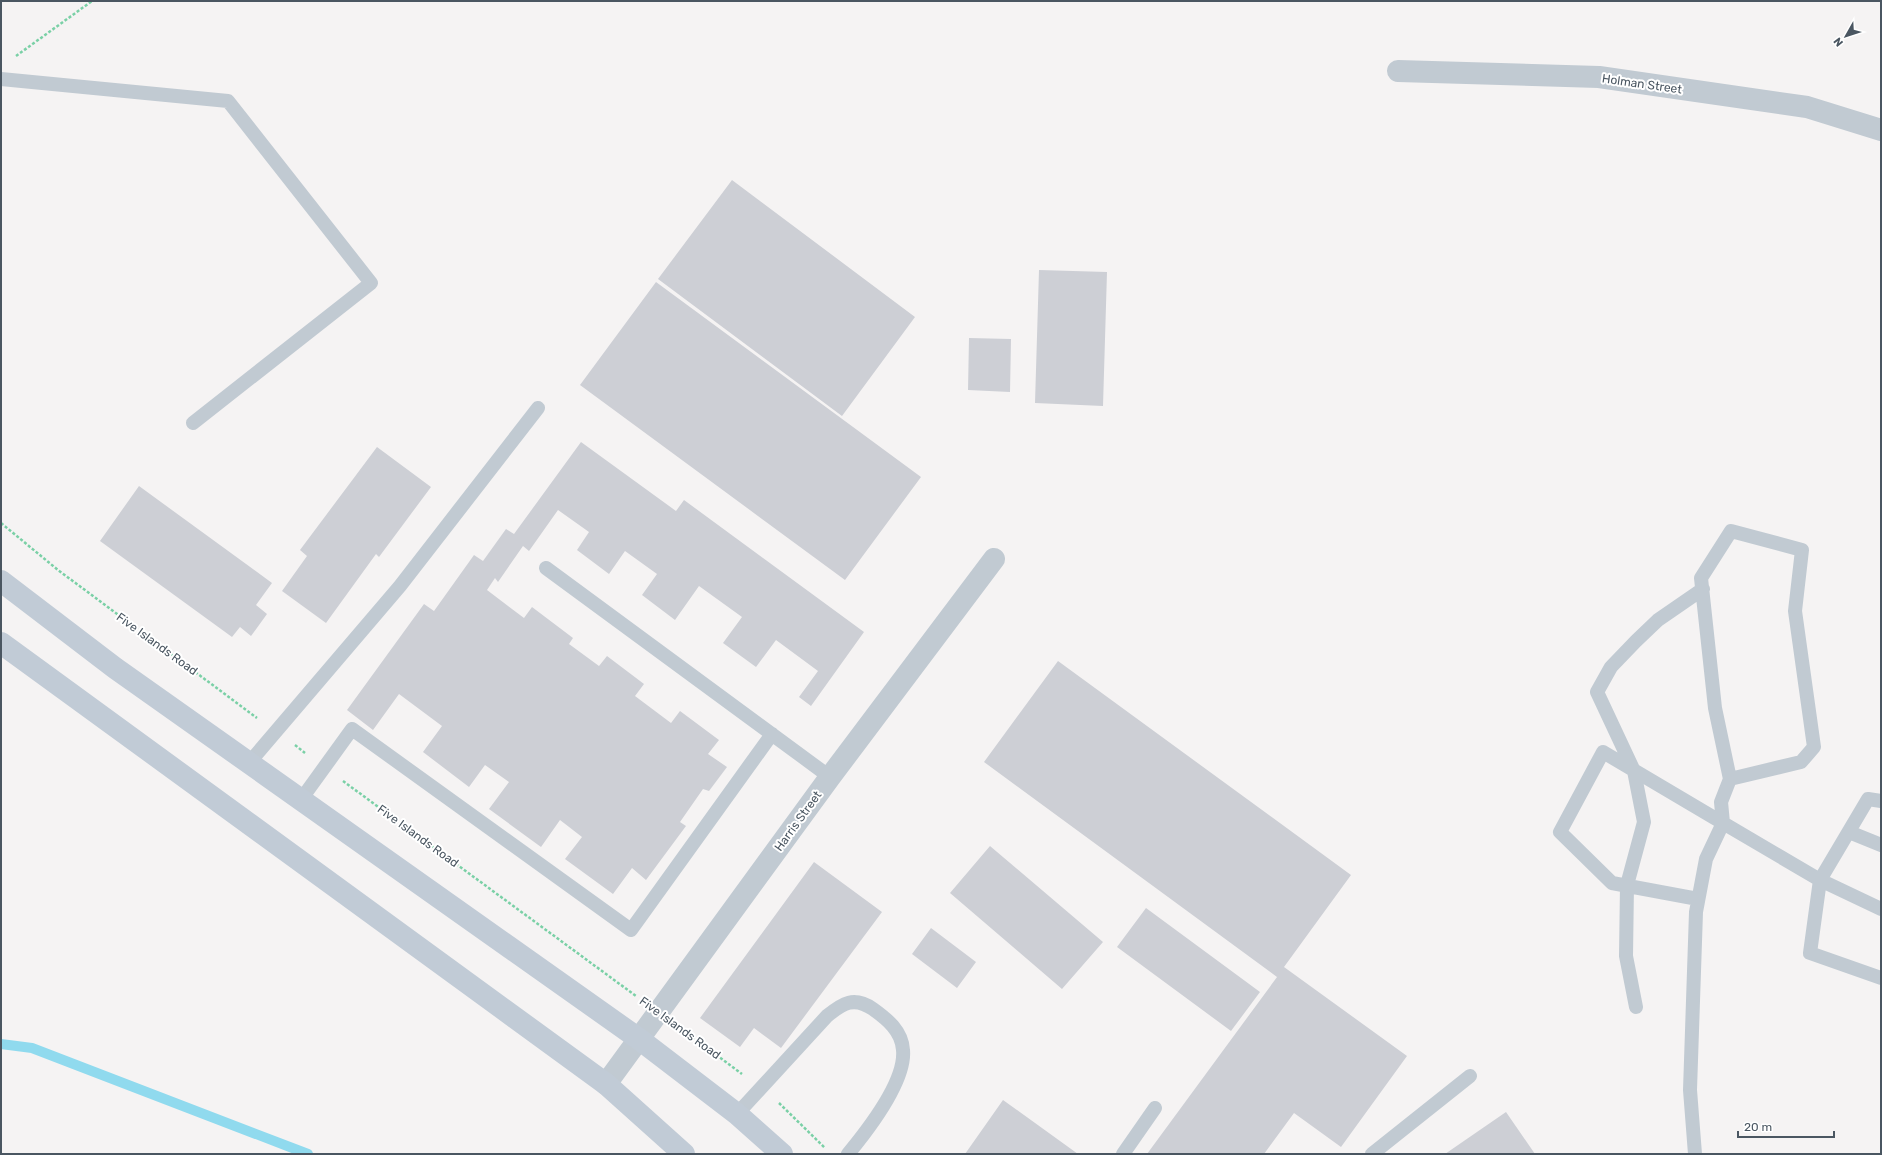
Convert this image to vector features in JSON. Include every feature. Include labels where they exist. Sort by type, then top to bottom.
[{"type":"main road","points":[[1,581],[115,668],[300,801],[639,1040],[737,1114],[782,1154]]},
{"type":"main road","points":[[1,644],[606,1084],[684,1154]]},
{"type":"street","name":"Holman Street","points":[[1398,71],[1599,77],[1807,107],[1881,130]]},
{"type":"street","name":"Harris Street","points":[[606,1084],[830,777],[994,559]]},
{"type":"lane","points":[[1,78],[228,102],[371,283],[193,424]]},
{"type":"lane","points":[[249,764],[400,586],[538,408]]},
{"type":"lane","points":[[1695,1154],[1690,1090],[1696,912],[1706,859],[1723,823],[1721,802],[1730,779],[1715,708],[1702,578],[1731,531],[1802,550],[1795,611],[1814,747],[1801,762],[1730,779]]},
{"type":"lane","points":[[546,568],[830,777]]},
{"type":"lane","points":[[1636,1007],[1626,956],[1626,885],[1644,822],[1634,770],[1597,692],[1612,667],[1636,641],[1658,620],[1703,589]]},
{"type":"lane","points":[[300,801],[352,729],[631,930],[772,734]]},
{"type":"lane","points":[[1698,899],[1612,883],[1560,832],[1603,752],[1820,880],[1881,909]]},
{"type":"lane","points":[[1881,801],[1868,799],[1820,880],[1810,953],[1881,978]]},
{"type":"lane","points":[[1848,832],[1881,845]]},
{"type":"lane","points":[[737,1114],[827,1016],[839,1007],[852,1001],[865,1004],[889,1021],[901,1040],[904,1050],[901,1066],[884,1103],[870,1127],[848,1154]]},
{"type":"lane","points":[[1372,1154],[1470,1076]]},
{"type":"lane","points":[[1123,1154],[1155,1108]]},
{"type":"path","points":[[13,58],[92,1]]},
{"type":"path","name":"Five Islands Road","points":[[1,523],[58,570],[761,1088],[777,1101],[826,1149]]},
{"type":"building","points":[[732,180],[915,317],[842,416],[658,279]]},
{"type":"building","points":[[1039,270],[1107,272],[1103,406],[1035,403]]},
{"type":"building","points":[[656,282],[921,477],[845,580],[580,385]]},
{"type":"building","points":[[969,338],[1011,339],[1010,392],[968,390]]},
{"type":"building","points":[[581,442],[676,511],[684,500],[864,632],[811,706],[799,697],[818,671],[776,640],[756,667],[723,643],[742,617],[699,586],[675,620],[642,595],[657,574],[625,551],[609,574],[577,550],[589,532],[558,510],[529,551],[523,546],[498,582],[495,578],[487,590],[524,618],[532,607],[573,638],[569,644],[599,666],[607,656],[644,684],[635,696],[671,723],[680,711],[719,740],[708,754],[727,767],[709,791],[703,789],[680,822],[686,826],[646,880],[632,868],[613,894],[565,859],[582,837],[560,820],[541,847],[489,809],[509,782],[485,765],[469,787],[423,752],[442,726],[399,694],[373,730],[347,710],[424,604],[434,611],[474,555],[483,561],[506,529],[514,534]]},
{"type":"building","points":[[377,447],[431,487],[379,557],[376,554],[326,623],[282,591],[307,556],[300,550]]},
{"type":"building","points":[[139,486],[272,583],[256,605],[267,614],[251,636],[240,627],[232,637],[100,541]]},
{"type":"building","points":[[1058,661],[1351,875],[1284,967],[1407,1056],[1341,1147],[1294,1113],[1264,1154],[1147,1154],[1280,973],[1277,977],[984,762]]},
{"type":"building","points":[[990,846],[1103,942],[1062,989],[950,893]]},
{"type":"building","points":[[814,862],[882,912],[781,1048],[754,1028],[740,1047],[700,1018]]},
{"type":"building","points":[[1146,908],[1260,992],[1231,1031],[1117,947]]},
{"type":"building","points":[[931,928],[976,962],[957,988],[912,954]]},
{"type":"building","points":[[1003,1100],[1078,1154],[965,1154]]},
{"type":"building","points":[[1506,1112],[1535,1154],[1445,1154]]},
{"type":"waterway","points":[[1,1044],[32,1048],[308,1154]]}]
